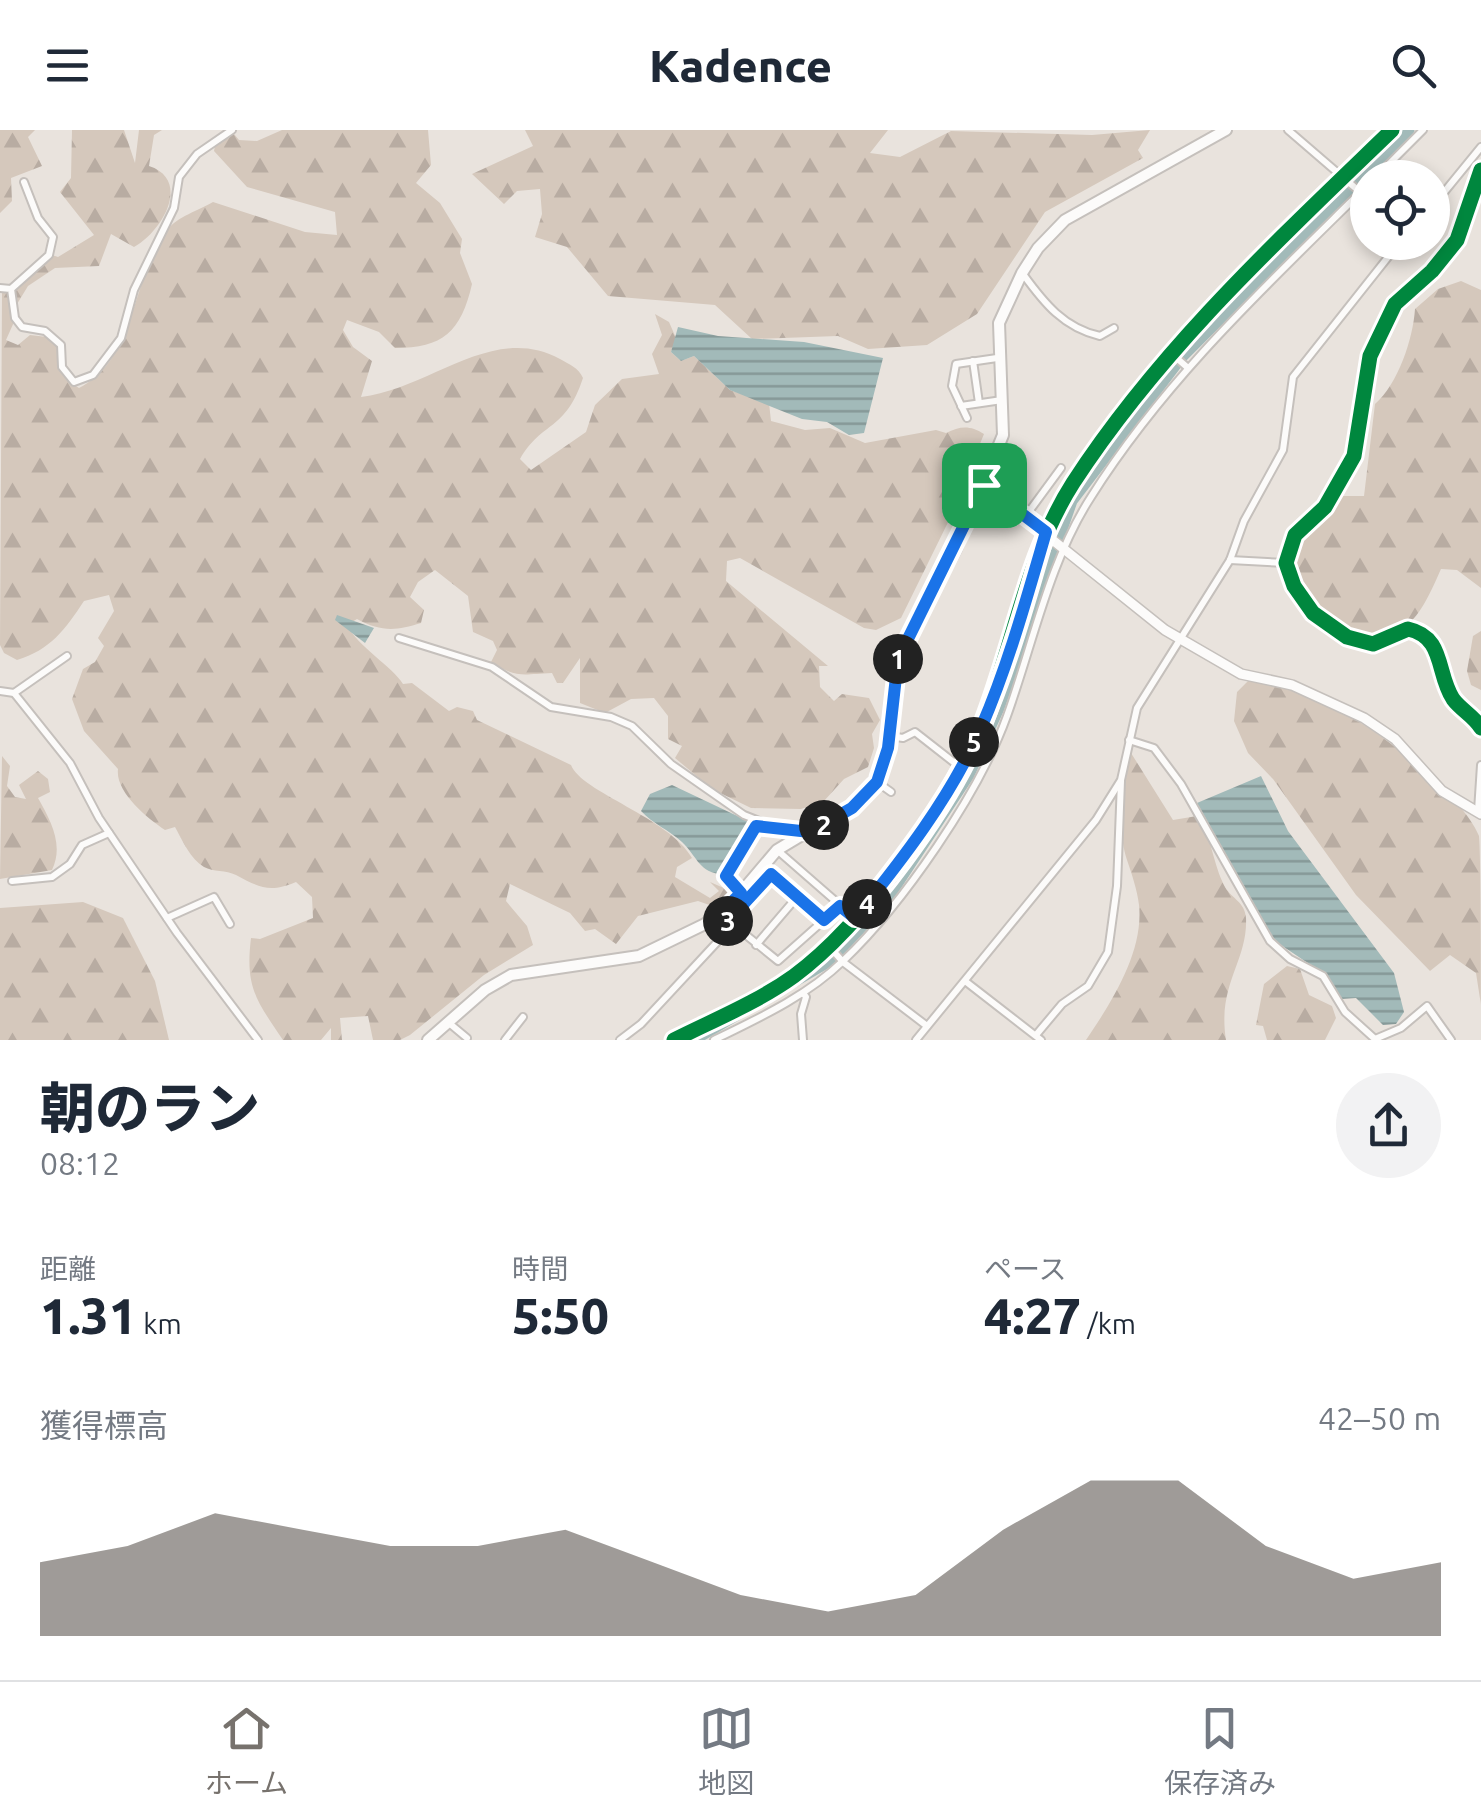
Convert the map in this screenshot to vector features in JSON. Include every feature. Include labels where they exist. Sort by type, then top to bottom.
[{"type":"main road","points":[[428,1040],[484,990],[511,975],[639,956],[724,917],[741,893],[766,871],[777,850],[852,808],[877,782],[890,736],[898,659],[984,485],[1004,435],[997,358],[999,324],[1022,273],[1038,248],[1065,220],[1226,130]]},
{"type":"street","points":[[10,289],[18,323],[44,331],[62,345],[62,367],[74,382],[94,375],[121,338],[134,290],[174,208],[179,177],[197,154],[232,130]]},
{"type":"street","points":[[1288,130],[1350,181]]},
{"type":"street","points":[[674,1040],[791,978],[829,946],[894,871],[961,768],[982,726],[1046,532],[1074,482],[1202,317],[1392,130]]},
{"type":"street","points":[[1393,160],[1423,130]]},
{"type":"street","points":[[1450,185],[1481,147]]},
{"type":"street","points":[[1481,170],[1458,240],[1396,304],[1370,356],[1354,456],[1325,507],[1295,535],[1286,564],[1294,586],[1313,613],[1347,637],[1373,644],[1408,629],[1426,637],[1440,656],[1440,673],[1455,702],[1481,728]]},
{"type":"street","points":[[0,288],[10,289],[49,255],[52,245],[53,237],[38,218],[24,182]]},
{"type":"street","points":[[714,1040],[803,992],[842,961],[900,898],[985,766],[1064,546],[1092,494],[1188,367],[1350,200]]},
{"type":"street","points":[[965,980],[1038,1038],[1062,1004],[1088,986],[1108,952],[1117,886],[1121,780],[1136,708],[1230,560],[1244,521],[1283,450],[1293,376],[1386,260]]},
{"type":"street","points":[[1022,273],[1045,305],[1072,326],[1100,336],[1114,328]]},
{"type":"street","points":[[1172,354],[1188,367]]},
{"type":"street","points":[[967,418],[952,386],[956,364],[997,358]]},
{"type":"street","points":[[973,362],[980,403]]},
{"type":"street","points":[[961,406],[1003,400]]},
{"type":"street","points":[[1025,516],[1061,468]]},
{"type":"street","points":[[984,485],[1179,637],[1242,674],[1292,685],[1364,718],[1395,739],[1442,791],[1480,812],[1481,765]]},
{"type":"street","points":[[1230,560],[1286,564]]},
{"type":"street","points":[[399,638],[492,666],[551,707],[611,717],[632,726],[707,792],[760,822],[810,832]]},
{"type":"street","points":[[0,692],[14,693],[67,656]]},
{"type":"street","points":[[14,693],[70,763],[109,832],[258,1040]]},
{"type":"street","points":[[890,736],[903,738],[914,732],[961,768]]},
{"type":"street","points":[[1129,740],[1154,748],[1181,784],[1270,941],[1290,959],[1323,976],[1352,1021],[1375,1039],[1402,1028],[1427,1006],[1451,1040]]},
{"type":"street","points":[[916,1040],[1096,820],[1121,780]]},
{"type":"street","points":[[877,782],[891,792]]},
{"type":"street","points":[[741,893],[726,876],[760,822]]},
{"type":"street","points":[[12,881],[52,877],[70,864],[82,846],[109,832]]},
{"type":"street","points":[[777,850],[855,918]]},
{"type":"street","points":[[824,920],[766,871],[724,917],[778,961],[840,906]]},
{"type":"street","points":[[168,918],[214,897],[230,924]]},
{"type":"street","points":[[756,945],[797,898]]},
{"type":"street","points":[[620,1040],[641,1024],[720,939],[706,924]]},
{"type":"street","points":[[829,946],[842,961],[927,1026]]},
{"type":"street","points":[[803,992],[803,1040]]},
{"type":"street","points":[[505,1040],[523,1017]]},
{"type":"street","points":[[448,1023],[467,1038]]},
{"type":"green space","points":[[0,130],[35,130],[28,137],[42,166],[11,178],[12,201],[0,213]]},
{"type":"green space","points":[[72,130],[124,130],[135,163],[139,130],[162,130],[154,135],[149,166],[169,182],[168,206],[154,230],[134,247],[111,234],[99,266],[55,268],[28,286],[14,309],[13,290],[52,255],[58,257],[94,235],[60,192],[71,178]]},
{"type":"green space","points":[[282,130],[428,130],[431,165],[416,183],[440,203],[462,239],[460,253],[472,284],[462,314],[447,334],[426,345],[395,348],[379,332],[347,320],[343,330],[353,347],[372,361],[361,397],[387,392],[461,361],[510,348],[535,350],[560,359],[583,378],[569,408],[520,459],[531,470],[586,432],[595,405],[622,379],[659,374],[652,354],[662,335],[655,314],[669,322],[676,338],[671,352],[681,361],[694,356],[730,390],[769,403],[771,421],[805,430],[830,428],[865,443],[936,430],[946,433],[965,428],[984,434],[977,451],[962,460],[953,476],[957,504],[901,618],[876,630],[864,628],[740,558],[727,561],[726,581],[828,666],[819,666],[820,687],[834,701],[842,694],[869,698],[880,720],[872,734],[874,748],[868,767],[844,779],[824,801],[801,809],[751,808],[712,789],[675,758],[682,746],[668,739],[668,716],[654,698],[631,699],[605,713],[580,703],[580,658],[563,683],[557,683],[552,673],[514,673],[491,662],[497,650],[493,641],[473,632],[468,596],[435,570],[418,582],[410,597],[424,610],[421,623],[389,629],[357,619],[347,625],[403,684],[412,683],[449,711],[457,707],[473,711],[477,720],[571,765],[591,785],[665,830],[692,858],[677,867],[675,877],[710,898],[719,891],[710,882],[733,892],[715,907],[698,901],[638,916],[616,944],[595,929],[585,931],[570,913],[510,884],[506,901],[527,926],[533,945],[484,975],[400,1040],[373,1040],[368,1016],[340,1018],[342,1040],[331,1040],[331,1028],[321,1040],[283,1040],[259,1003],[251,981],[251,938],[260,939],[313,918],[312,897],[296,882],[265,888],[232,873],[204,867],[191,855],[175,827],[165,830],[127,795],[118,769],[84,731],[72,699],[83,669],[95,662],[104,646],[98,638],[114,611],[109,595],[84,601],[56,638],[29,656],[17,660],[4,653],[0,645],[2,292],[8,291],[14,322],[6,340],[18,345],[30,335],[47,337],[59,347],[65,375],[79,388],[98,375],[112,358],[155,250],[171,225],[182,218],[213,202],[305,232],[337,235],[335,212],[247,187],[214,151],[216,141],[234,134],[239,140],[257,141]]},
{"type":"green space","points":[[525,130],[888,130],[870,153],[900,157],[951,131],[1092,135],[1150,130],[1138,150],[1143,158],[1045,212],[977,314],[927,345],[868,349],[838,336],[752,339],[715,305],[608,296],[567,247],[535,237],[542,214],[540,189],[517,191],[504,204],[472,174],[533,146]]},
{"type":"green space","points":[[1461,281],[1481,290],[1481,588],[1457,570],[1441,569],[1421,608],[1404,628],[1387,636],[1368,638],[1350,633],[1332,623],[1304,593],[1296,575],[1296,548],[1305,532],[1339,496],[1364,496],[1375,404],[1391,385],[1403,360],[1415,309],[1438,289]]},
{"type":"green space","points":[[1481,631],[1481,690],[1471,685],[1467,671],[1473,636]]},
{"type":"green space","points":[[1251,678],[1325,703],[1369,728],[1430,777],[1470,819],[1479,836],[1481,1005],[1476,973],[1450,955],[1430,971],[1356,895],[1273,779],[1248,753],[1234,721],[1237,692]]},
{"type":"green space","points":[[1131,753],[1173,820],[1197,816],[1225,887],[1245,913],[1245,933],[1226,1003],[1226,1040],[1086,1040],[1124,976],[1139,923],[1138,899],[1122,834]]},
{"type":"green space","points":[[2,756],[10,766],[7,786],[15,797],[26,799],[19,785],[38,771],[48,779],[50,792],[38,798],[56,842],[52,870],[0,879]]},
{"type":"green space","points":[[83,902],[123,918],[155,981],[169,1040],[0,1040],[0,908]]},
{"type":"green space","points":[[1287,966],[1300,969],[1309,995],[1332,1006],[1336,1018],[1325,1040],[1267,1040],[1263,1026],[1256,1025],[1264,984]]},
{"type":"water","points":[[678,327],[718,336],[804,342],[883,358],[864,433],[849,435],[827,422],[802,419],[730,390],[694,356],[681,361],[671,352]]},
{"type":"water","points":[[337,615],[374,628],[365,643],[335,620]]},
{"type":"water","points":[[1261,776],[1288,831],[1394,973],[1404,1012],[1396,1024],[1383,1025],[1356,998],[1341,999],[1327,976],[1275,941],[1197,803]]},
{"type":"water","points":[[672,785],[750,822],[718,874],[706,869],[682,842],[641,811],[650,794]]},
{"type":"waterway","points":[[694,1040],[830,961],[886,901],[969,775],[999,708],[1072,501],[1182,357],[1409,130]]},
{"type":"cycle path","points":[[674,1040],[794,976],[821,954],[876,895],[928,825],[969,755],[994,693],[1044,540],[1073,483],[1182,341],[1392,130]]},
{"type":"cycle path","points":[[1481,170],[1457,240],[1432,271],[1395,304],[1370,356],[1354,456],[1325,507],[1295,535],[1286,563],[1294,586],[1313,613],[1347,637],[1373,644],[1408,629],[1420,633],[1434,648],[1453,699],[1481,728]]},
{"type":"route","points":[[984,485],[1046,532],[982,726],[961,768],[894,871],[855,918],[840,906],[824,920],[771,874],[728,921],[720,914],[741,893],[726,881],[726,876],[760,822],[810,832],[852,808],[877,782],[888,748],[898,659],[956,549],[984,485]]}]
